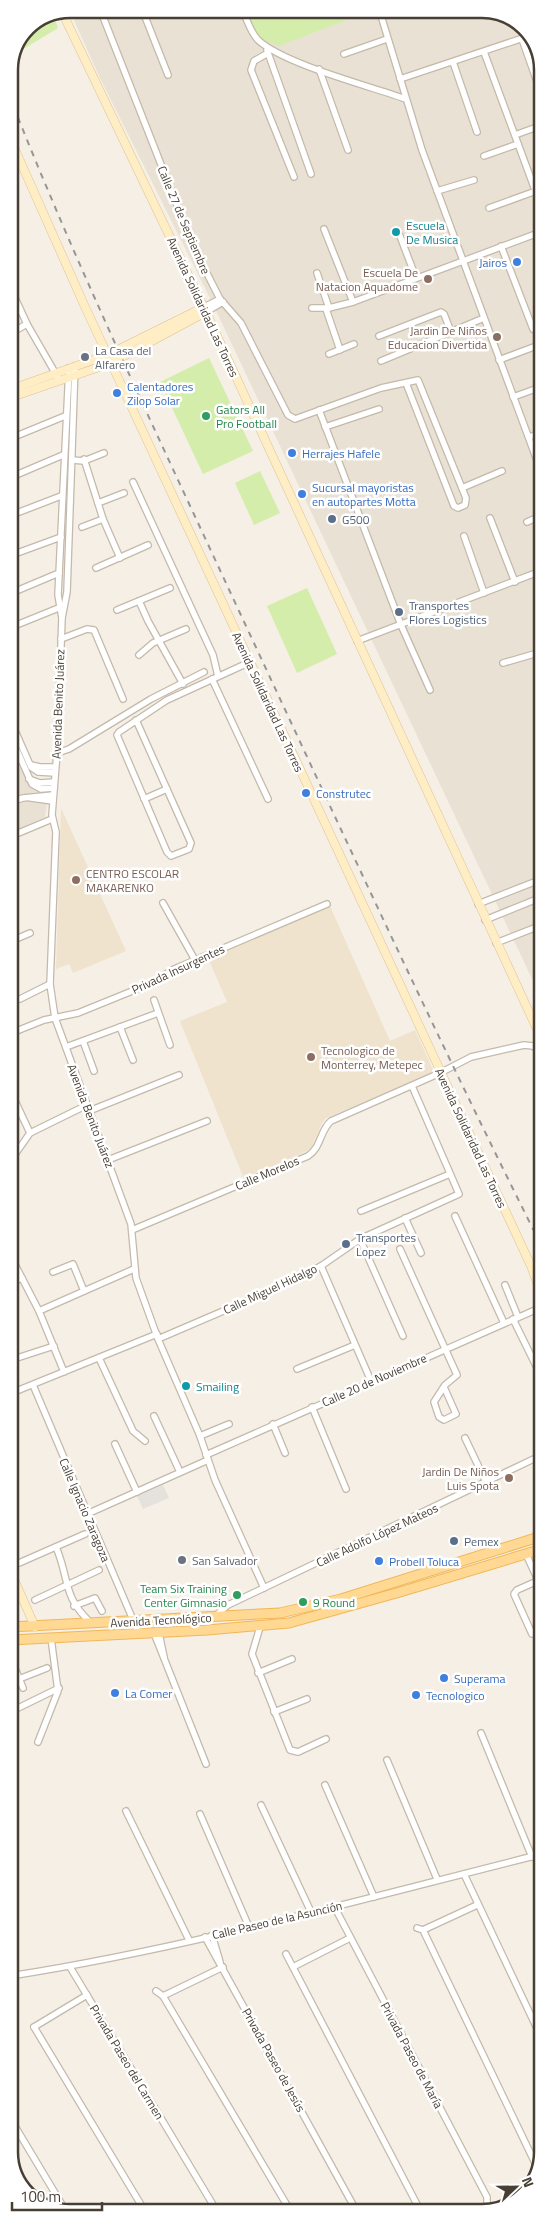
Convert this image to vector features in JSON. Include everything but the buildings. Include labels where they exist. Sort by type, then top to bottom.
[{"type":"main road","name":"Avenida Solidaridad Las Torres","points":[[65,18],[205,309],[534,1023]]},
{"type":"main road","name":"Avenida Solidaridad Las Torres","points":[[18,156],[109,359],[534,1274]]},
{"type":"main road","points":[[18,388],[57,377],[72,376],[205,309]]},
{"type":"main road","points":[[18,394],[57,377],[72,367],[109,359]]},
{"type":"main road","name":"Avenida Solidaridad Las Torres","points":[[531,1266],[534,1270]]},
{"type":"main road","name":"Avenida Tecnológico","points":[[18,1627],[133,1622],[280,1612],[322,1603],[534,1538]]},
{"type":"main road","name":"Avenida Tecnológico","points":[[18,1640],[260,1627],[307,1619],[534,1552]]},
{"type":"main road","points":[[18,1588],[35,1627]]},
{"type":"street","name":"Calle 27 de Septiembre","points":[[104,18],[180,214],[221,301],[237,317],[268,380],[291,418],[319,410]]},
{"type":"street","points":[[146,18],[168,75]]},
{"type":"street","points":[[246,18],[253,35],[266,46],[319,69],[406,99]]},
{"type":"street","points":[[381,18],[437,192],[534,453]]},
{"type":"street","points":[[344,54],[387,39]]},
{"type":"street","points":[[400,79],[522,39],[534,73]]},
{"type":"street","points":[[266,46],[311,174]]},
{"type":"street","points":[[268,52],[254,62],[251,70],[294,177]]},
{"type":"street","points":[[484,52],[534,186]]},
{"type":"street","points":[[453,62],[477,132]]},
{"type":"street","points":[[319,69],[348,150]]},
{"type":"street","points":[[515,135],[534,128]]},
{"type":"street","points":[[484,156],[518,144]]},
{"type":"street","points":[[437,192],[474,180]]},
{"type":"street","points":[[488,208],[534,192]]},
{"type":"street","points":[[324,229],[353,302]]},
{"type":"street","points":[[312,308],[327,308],[353,302],[534,234]]},
{"type":"street","points":[[400,236],[416,278]]},
{"type":"street","points":[[501,246],[534,329]]},
{"type":"street","points":[[317,273],[340,350]]},
{"type":"street","points":[[205,309],[221,301]]},
{"type":"street","points":[[18,305],[57,377]]},
{"type":"street","points":[[379,336],[441,312],[444,314],[451,332]]},
{"type":"street","points":[[382,362],[484,318]]},
{"type":"street","points":[[18,329],[27,324]]},
{"type":"street","points":[[329,354],[354,344]]},
{"type":"street","points":[[499,360],[534,347]]},
{"type":"street","name":"Avenida Benito Juárez","points":[[72,367],[73,436],[66,605],[62,618],[57,753],[52,819],[56,832],[50,984],[55,1018],[132,1230],[134,1269],[157,1337],[200,1436],[223,1500],[264,1588]]},
{"type":"street","name":"Avenida Benito Juárez","points":[[62,618],[58,608],[63,455],[72,376]]},
{"type":"street","points":[[406,383],[454,506],[458,508],[467,503],[419,380],[386,386],[319,410],[401,625],[430,690]]},
{"type":"street","points":[[513,397],[534,390]]},
{"type":"street","points":[[325,427],[379,409]]},
{"type":"street","points":[[18,435],[66,416]]},
{"type":"street","points":[[64,434],[73,436]]},
{"type":"street","points":[[528,438],[534,436]]},
{"type":"street","points":[[430,444],[442,439]]},
{"type":"street","points":[[72,458],[85,460],[104,453]]},
{"type":"street","points":[[18,474],[63,455]]},
{"type":"street","points":[[85,460],[103,519],[120,558]]},
{"type":"street","points":[[462,488],[502,471]]},
{"type":"street","points":[[132,482],[213,655],[218,676]]},
{"type":"street","points":[[98,502],[124,493]]},
{"type":"street","points":[[18,513],[62,496]]},
{"type":"street","points":[[490,518],[515,582]]},
{"type":"street","points":[[82,527],[103,519]]},
{"type":"street","points":[[527,522],[534,519]]},
{"type":"street","points":[[18,553],[61,536]]},
{"type":"street","points":[[464,536],[484,594]]},
{"type":"street","points":[[96,568],[148,545]]},
{"type":"street","points":[[60,552],[68,552]]},
{"type":"street","points":[[18,590],[59,573]]},
{"type":"street","points":[[357,641],[534,574]]},
{"type":"street","points":[[117,610],[170,588]]},
{"type":"street","points":[[139,601],[148,622],[176,671],[181,685]]},
{"type":"street","points":[[18,624],[66,605]]},
{"type":"street","points":[[61,639],[87,628],[94,630],[123,699]]},
{"type":"street","points":[[139,655],[159,640],[186,629]]},
{"type":"street","points":[[503,663],[534,654]]},
{"type":"street","points":[[136,720],[191,845],[189,850],[176,856],[170,856],[167,852],[117,737],[119,732],[136,720],[167,700],[250,662]]},
{"type":"street","points":[[57,753],[69,749],[151,699],[204,672]]},
{"type":"street","points":[[212,679],[268,799]]},
{"type":"street","points":[[18,737],[30,764],[38,772],[55,770]]},
{"type":"street","points":[[18,755],[29,779],[38,788],[53,792]]},
{"type":"street","points":[[144,798],[167,789]]},
{"type":"street","points":[[18,800],[53,792]]},
{"type":"street","points":[[18,833],[52,819]]},
{"type":"street","points":[[478,904],[534,882]]},
{"type":"street","points":[[485,920],[534,900]]},
{"type":"street","points":[[163,903],[195,960]]},
{"type":"street","name":"Privada Insurgentes","points":[[18,1031],[55,1018],[78,1013],[152,983],[169,971],[327,904]]},
{"type":"street","points":[[496,943],[534,928]]},
{"type":"street","points":[[18,938],[30,933]]},
{"type":"street","points":[[20,999],[50,984]]},
{"type":"street","points":[[154,1000],[170,1045]]},
{"type":"street","points":[[66,1048],[158,1013]]},
{"type":"street","points":[[120,1027],[133,1060]]},
{"type":"street","points":[[83,1041],[94,1071]]},
{"type":"street","name":"Calle Morelos","points":[[132,1230],[308,1156],[316,1149],[326,1126],[331,1121],[412,1086],[471,1057],[519,1046],[534,1047]]},
{"type":"street","points":[[18,1150],[30,1133],[88,1108],[179,1075]]},
{"type":"street","points":[[361,1211],[450,1174],[412,1086]]},
{"type":"street","points":[[18,1107],[30,1133]]},
{"type":"street","points":[[108,1160],[207,1121]]},
{"type":"street","name":"Calle Miguel Hidalgo","points":[[18,1391],[157,1337],[293,1281],[321,1266],[360,1239],[459,1194],[450,1174]]},
{"type":"street","points":[[455,1216],[504,1323]]},
{"type":"street","points":[[405,1218],[421,1253]]},
{"type":"street","points":[[360,1239],[403,1336]]},
{"type":"street","points":[[400,1249],[457,1375],[444,1387],[434,1402],[439,1417],[444,1420],[456,1414],[444,1387]]},
{"type":"street","points":[[53,1272],[73,1264],[84,1291]]},
{"type":"street","points":[[321,1266],[371,1381]]},
{"type":"street","points":[[39,1311],[134,1269]]},
{"type":"street","points":[[18,1270],[39,1311],[64,1372]]},
{"type":"street","points":[[18,1280],[22,1278]]},
{"type":"street","points":[[505,1286],[515,1318],[534,1360]]},
{"type":"street","name":"Calle 20 de Noviembre","points":[[87,1514],[180,1472],[273,1424],[534,1310]]},
{"type":"street","points":[[297,1369],[355,1345]]},
{"type":"street","points":[[18,1358],[54,1346]]},
{"type":"street","points":[[99,1358],[133,1431],[145,1441]]},
{"type":"street","name":"Calle Ignacio Zaragoza","points":[[33,1385],[139,1634]]},
{"type":"street","points":[[312,1407],[346,1489]]},
{"type":"street","points":[[154,1416],[180,1472]]},
{"type":"street","points":[[200,1436],[230,1424]]},
{"type":"street","points":[[273,1424],[285,1453]]},
{"type":"street","points":[[465,1438],[486,1482]]},
{"type":"street","points":[[115,1444],[137,1492]]},
{"type":"street","name":"Calle Adolfo López Mateos","points":[[214,1617],[224,1607],[534,1459]]},
{"type":"street","points":[[19,1563],[85,1534]]},
{"type":"street","points":[[56,1547],[63,1565],[66,1585],[74,1606],[93,1624]]},
{"type":"street","points":[[526,1554],[534,1569]]},
{"type":"street","points":[[35,1600],[99,1570]]},
{"type":"street","points":[[534,1582],[516,1590],[514,1594],[532,1634],[534,1633]]},
{"type":"street","points":[[74,1606],[94,1598],[102,1611]]},
{"type":"street","points":[[260,1627],[251,1651],[258,1673],[290,1750],[293,1752],[326,1739]]},
{"type":"street","points":[[156,1633],[159,1652],[164,1659],[206,1764]]},
{"type":"street","points":[[38,1742],[58,1688],[51,1638]]},
{"type":"street","points":[[258,1673],[292,1659]]},
{"type":"street","points":[[22,1688],[19,1679],[47,1668]]},
{"type":"street","points":[[18,1708],[58,1688]]},
{"type":"street","points":[[274,1712],[307,1699]]},
{"type":"street","points":[[481,1733],[532,1857]]},
{"type":"street","points":[[387,1760],[437,1879]]},
{"type":"street","points":[[325,1785],[374,1897]]},
{"type":"street","points":[[261,1805],[311,1912]]},
{"type":"street","points":[[126,1811],[189,1940]]},
{"type":"street","points":[[200,1814],[249,1927]]},
{"type":"street","name":"Calle Paseo de la Asunción","points":[[18,1975],[70,1967],[249,1927],[532,1857]]},
{"type":"street","points":[[464,1874],[534,2023]]},
{"type":"street","points":[[477,1905],[420,1929],[533,2159]]},
{"type":"street","name":"Privada Paseo de María","points":[[334,1906],[488,2203],[487,2204]]},
{"type":"street","name":"Privada Paseo de Jesús","points":[[208,1936],[214,1956],[222,1965],[353,2204]]},
{"type":"street","points":[[292,1967],[350,1938]]},
{"type":"street","points":[[286,1954],[418,2204]]},
{"type":"street","points":[[163,1996],[222,1965]]},
{"type":"street","points":[[70,1967],[87,1995]]},
{"type":"street","points":[[156,1991],[163,1996],[286,2204]]},
{"type":"street","name":"Privada Paseo del Carmen","points":[[140,2204],[31,2026],[87,1995],[213,2204]]},
{"type":"street","points":[[18,2135],[61,2204]]},
{"type":"shaded area","points":[[73,18],[485,18],[502,21],[511,26],[527,43],[533,59],[534,69],[534,983],[210,298],[100,78]]},
{"type":"shaded area","points":[[25,764],[32,779],[50,783],[45,817],[18,829],[18,767]]},
{"type":"shaded area","name":"CENTRO ESCOLAR MAKARENKO","points":[[61,808],[126,951],[73,973],[69,964],[56,969]]},
{"type":"shaded area","name":"Tecnologico de Monterrey, Metepec","points":[[330,906],[390,1041],[415,1030],[434,1072],[326,1118],[311,1149],[244,1179],[180,1021],[227,1002],[208,958]]},
{"type":"shaded area","points":[[163,1485],[169,1498],[143,1509],[137,1496]]},
{"type":"green space","points":[[250,18],[351,18],[279,46],[257,35]]},
{"type":"green space","points":[[55,19],[58,28],[20,51],[26,40],[40,26]]},
{"type":"green space","name":"Gators All Pro Football","points":[[209,358],[253,451],[203,474],[160,382]]},
{"type":"green space","points":[[260,471],[280,513],[254,525],[235,483]]},
{"type":"green space","points":[[307,588],[337,654],[297,673],[267,606]]},
{"type":"railway","points":[[18,117],[61,222],[145,409],[385,923],[534,1231]]},
{"type":"place","name":"Escuela De Musica","points":[[396,232]]},
{"type":"place","name":"Jairos","points":[[517,262]]},
{"type":"place","name":"Escuela De Natacion Aquadome","points":[[428,279]]},
{"type":"place","name":"Jardin De Niños Educacion Divertida","points":[[497,337]]},
{"type":"place","name":"La Casa del Alfarero","points":[[85,357]]},
{"type":"place","name":"Calentadores Zilop Solar","points":[[117,393]]},
{"type":"place","name":"Gators All Pro Football","points":[[206,416]]},
{"type":"place","name":"Herrajes Hafele","points":[[292,453]]},
{"type":"place","name":"Sucursal mayoristas en autopartes Motta","points":[[302,494]]},
{"type":"place","name":"G500","points":[[332,519]]},
{"type":"place","name":"Transportes Flores Logistics","points":[[399,612]]},
{"type":"place","name":"Construtec","points":[[306,793]]},
{"type":"place","name":"CENTRO ESCOLAR MAKARENKO","points":[[76,880]]},
{"type":"place","name":"Tecnologico de Monterrey, Metepec","points":[[311,1057]]},
{"type":"place","name":"Transportes Lopez","points":[[346,1244]]},
{"type":"place","name":"Smailing","points":[[186,1386]]},
{"type":"place","name":"Jardin De Niños Luis Spota","points":[[509,1478]]},
{"type":"place","name":"Pemex","points":[[454,1541]]},
{"type":"place","name":"San Salvador","points":[[182,1560]]},
{"type":"place","name":"Probell Toluca","points":[[379,1561]]},
{"type":"place","name":"Team Six Training Center Gimnasio","points":[[237,1595]]},
{"type":"place","name":"9 Round","points":[[303,1602]]},
{"type":"place","name":"Superama","points":[[444,1678]]},
{"type":"place","name":"La Comer","points":[[115,1693]]},
{"type":"place","name":"Tecnologico","points":[[416,1695]]}]
